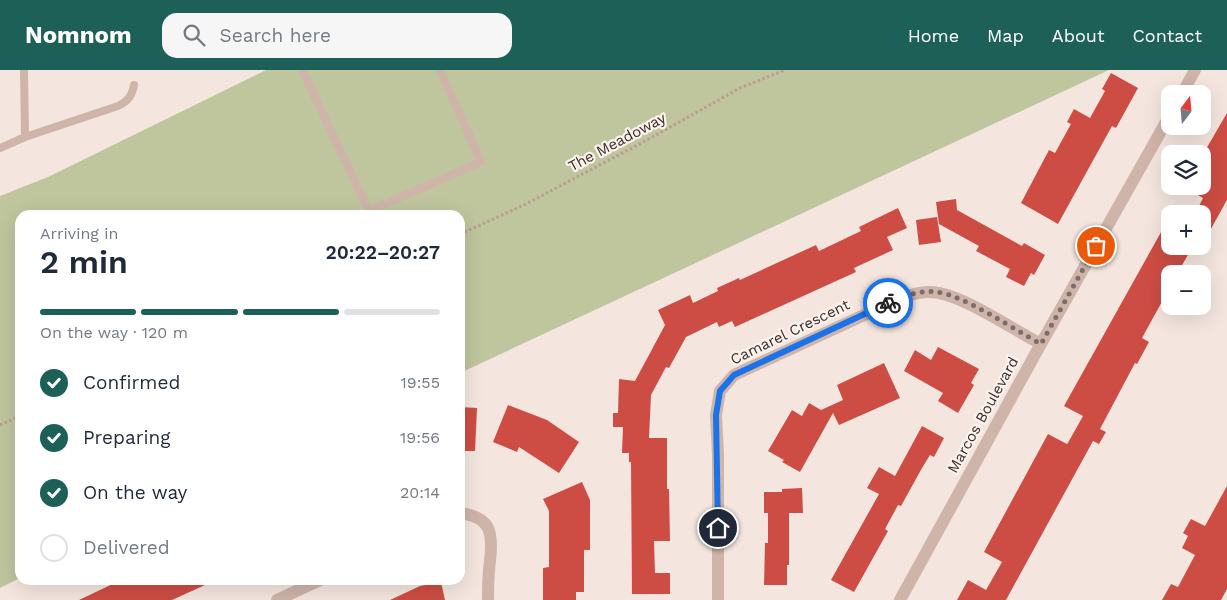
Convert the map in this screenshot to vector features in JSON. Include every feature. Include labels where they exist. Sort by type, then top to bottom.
[{"type":"street","points":[[1187,85],[1196,70]]},
{"type":"street","name":"Marcos Boulevard","points":[[900,600],[1161,131]]},
{"type":"street","name":"Camarel Crescent","points":[[718,600],[718,455],[716,415],[720,391],[734,375],[901,298],[918,292],[938,292],[961,300],[1041,344]]},
{"type":"street","points":[[465,514],[470,514],[482,521],[489,528],[492,544],[488,600]]},
{"type":"street","points":[[277,600],[309,585]]},
{"type":"lane","points":[[24,70],[25,137]]},
{"type":"lane","points":[[302,70],[369,210]]},
{"type":"lane","points":[[371,210],[481,162],[440,70]]},
{"type":"lane","points":[[0,148],[25,137],[118,106],[126,102],[132,95],[134,85]]},
{"type":"path","name":"The Meadoway","points":[[465,232],[522,206],[740,88],[785,70]]},
{"type":"path","points":[[0,424],[15,418]]},
{"type":"green space","points":[[266,70],[1109,70],[465,371],[465,210],[15,210],[15,580],[0,588],[0,196],[48,177]]},
{"type":"building","points":[[1111,73],[1138,88],[1116,128],[1112,126],[1058,224],[1021,203],[1049,150],[1055,153],[1071,124],[1067,122],[1074,109],[1090,118],[1105,91],[1102,89]]},
{"type":"building","points":[[1227,113],[1227,200],[1211,229],[1211,205],[1200,205],[1203,198],[1198,195],[1211,195],[1211,145],[1208,145]]},
{"type":"building","points":[[956,199],[957,210],[1022,246],[1024,243],[1045,255],[1034,275],[1031,273],[1024,286],[1006,277],[1010,269],[976,251],[979,246],[939,224],[936,202]]},
{"type":"building","points":[[898,208],[907,228],[887,237],[893,250],[854,268],[856,272],[735,327],[732,321],[719,327],[717,322],[686,337],[669,368],[666,367],[651,395],[649,438],[667,438],[667,489],[669,489],[670,541],[654,541],[655,573],[670,573],[670,594],[632,594],[631,462],[629,462],[629,453],[622,453],[623,427],[613,427],[613,413],[618,413],[619,379],[635,381],[665,325],[658,310],[690,295],[693,303],[718,291],[717,288],[739,278],[740,280],[816,245],[819,251],[861,231],[859,227]]},
{"type":"building","points":[[937,217],[941,242],[919,245],[916,220]]},
{"type":"building","points":[[1161,232],[1161,255],[1188,255],[1182,265],[1161,265],[1161,303],[1142,338],[1149,342],[1137,364],[1135,363],[1100,429],[1106,432],[1099,444],[1093,441],[1006,600],[957,600],[968,580],[986,590],[1002,562],[984,552],[1048,434],[1067,444],[1083,416],[1064,406]]},
{"type":"building","points":[[938,347],[979,369],[971,383],[974,385],[958,413],[938,401],[943,393],[904,371],[915,350],[931,360]]},
{"type":"building","points":[[884,363],[900,398],[839,425],[833,413],[800,472],[782,462],[784,460],[768,451],[792,410],[802,416],[809,403],[821,410],[843,400],[837,385]]},
{"type":"building","points":[[508,405],[547,420],[579,442],[559,473],[519,447],[517,452],[493,442]]},
{"type":"building","points":[[465,407],[477,408],[475,451],[465,451]]},
{"type":"building","points":[[922,426],[944,438],[934,457],[930,455],[901,506],[898,505],[885,529],[888,531],[854,592],[831,580],[879,494],[867,488],[879,467],[895,476]]},
{"type":"building","points":[[582,482],[590,500],[590,550],[584,550],[584,592],[576,592],[576,600],[543,600],[543,568],[549,567],[549,511],[543,499]]},
{"type":"building","points":[[1227,486],[1227,589],[1221,600],[1162,600],[1171,584],[1178,587],[1195,555],[1182,548],[1188,536],[1183,533],[1191,519],[1205,526]]},
{"type":"building","points":[[802,488],[803,513],[789,513],[787,585],[764,585],[765,543],[768,543],[768,513],[764,513],[764,492],[782,492],[782,489]]},
{"type":"building","points":[[110,585],[205,585],[172,600],[79,600]]},
{"type":"building","points":[[442,585],[445,600],[390,600],[420,586]]},
{"type":"way so far","points":[[888,303],[918,292],[938,292],[961,300],[1041,344],[1096,246]]},
{"type":"route","points":[[718,528],[716,415],[720,391],[734,375],[888,303]]}]
